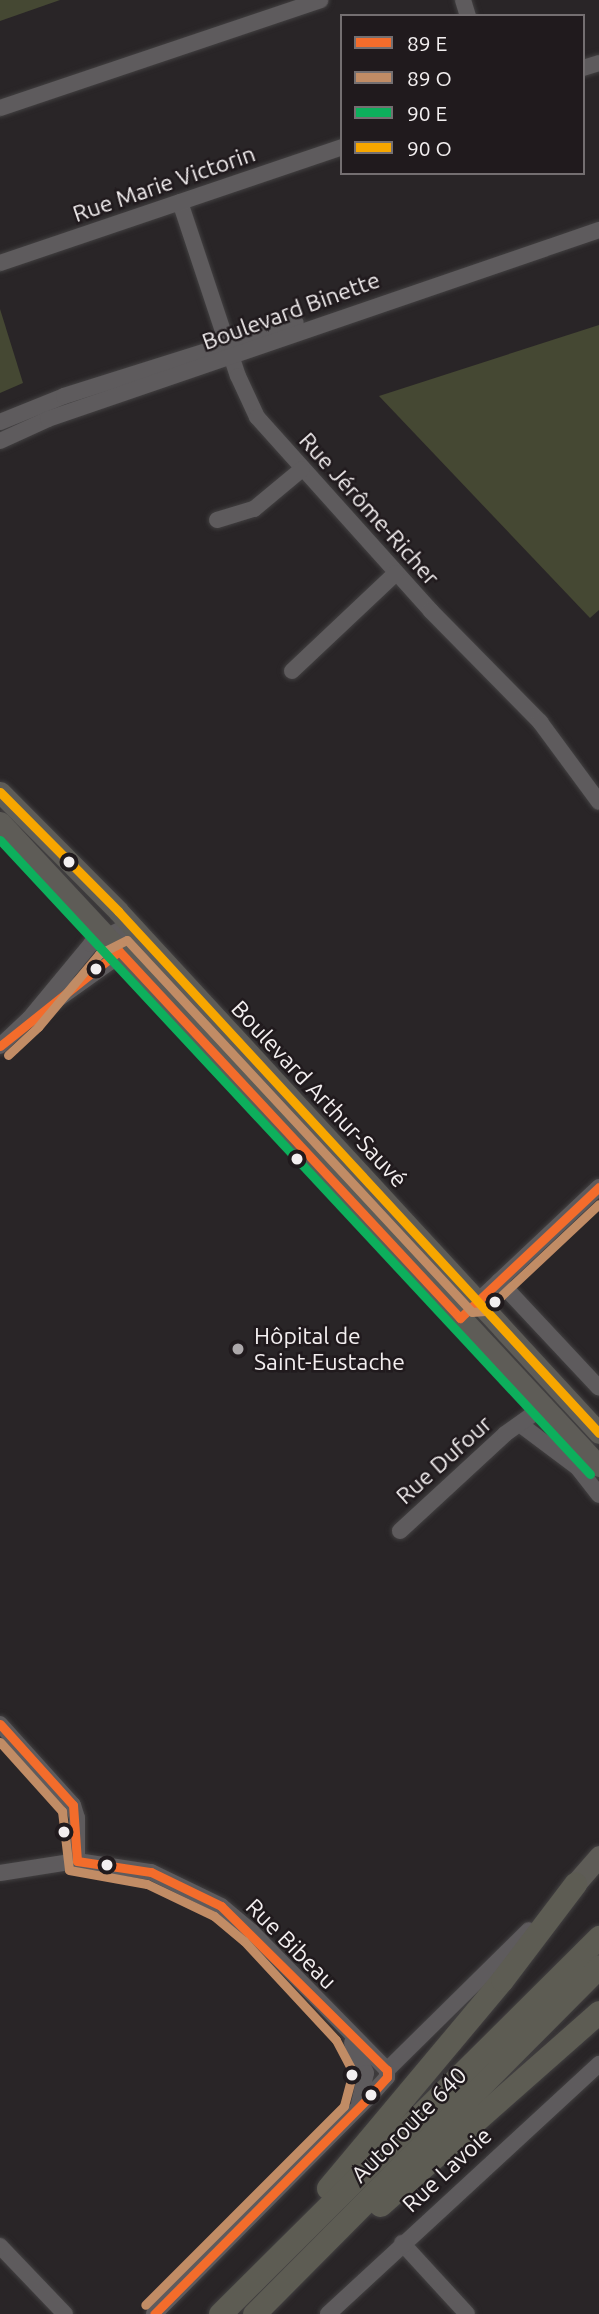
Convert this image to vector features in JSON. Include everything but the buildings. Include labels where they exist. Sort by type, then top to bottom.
[{"type":"highway","points":[[271,2263],[575,1884]]},
{"type":"highway","name":"Autoroute 640","points":[[220,2314],[599,1937]]},
{"type":"highway","name":"Autoroute 640","points":[[254,2314],[599,1966]]},
{"type":"highway","points":[[288,2280],[443,2153],[599,2012]]},
{"type":"main road","name":"Boulevard Arthur-Sauvé","points":[[0,792],[132,927],[599,1433]]},
{"type":"main road","points":[[0,822],[599,1466]]},
{"type":"main road","points":[[575,1884],[599,1856]]},
{"type":"street","points":[[0,108],[320,0]]},
{"type":"street","name":"Rue Marie Victorin","points":[[0,263],[340,149]]},
{"type":"street","name":"Rue Jérôme-Richer","points":[[180,202],[231,358],[252,409],[396,573],[540,722],[599,802]]},
{"type":"street","name":"Boulevard Binette","points":[[0,422],[226,342],[599,221]]},
{"type":"street","name":"Boulevard Binette","points":[[0,441],[48,419],[231,358],[295,332],[599,230]]},
{"type":"street","points":[[217,520],[254,509],[302,469]]},
{"type":"street","points":[[292,671],[396,573]]},
{"type":"street","points":[[29,1019],[70,994],[111,943],[132,927]]},
{"type":"street","points":[[0,1046],[29,1019],[87,947],[111,943]]},
{"type":"street","points":[[460,1318],[599,1187]]},
{"type":"street","points":[[499,1280],[599,1388]]},
{"type":"street","name":"Rue Dufour","points":[[400,1531],[505,1434],[544,1406]]},
{"type":"street","name":"Rue Dufour","points":[[521,1425],[578,1468],[599,1495]]},
{"type":"street","points":[[0,1724],[73,1805],[77,1818],[77,1861]]},
{"type":"street","name":"Rue Bibeau","points":[[0,1873],[77,1861],[150,1872],[221,1906],[252,1932],[346,2033],[387,2070]]},
{"type":"street","points":[[154,2314],[355,2112],[386,2079],[387,2070],[575,1884]]},
{"type":"street","name":"Rue Bibeau","points":[[346,2033],[366,2070],[365,2087],[355,2112]]},
{"type":"street","name":"Rue Lavoie","points":[[328,2314],[599,2064]]},
{"type":"street","points":[[402,2243],[467,2314]]},
{"type":"street","points":[[0,2246],[65,2314]]},
{"type":"green space","points":[[0,0],[60,0],[0,21]]},
{"type":"green space","points":[[0,309],[23,383],[0,393]]},
{"type":"green space","points":[[599,325],[599,610],[590,618],[379,396]]},
{"type":"transit line","points":[[0,792],[118,911],[599,1433]]},
{"type":"transit line","points":[[0,840],[590,1474]]},
{"type":"transit line","points":[[8,1055],[38,1027],[99,954],[127,940],[472,1312],[485,1311],[599,1204]]},
{"type":"transit line","points":[[0,1046],[119,951],[460,1318],[599,1187]]},
{"type":"transit line","points":[[0,1724],[73,1805],[77,1861],[151,1872],[221,1906],[387,2070],[387,2077],[371,2095],[154,2314]]},
{"type":"transit line","points":[[0,1742],[62,1811],[69,1870],[147,1884],[214,1916],[244,1941],[336,2040],[353,2072],[344,2106],[145,2305]]},
{"type":"place","name":"Hôpital de Saint-Eustache","points":[[238,1349]]}]
